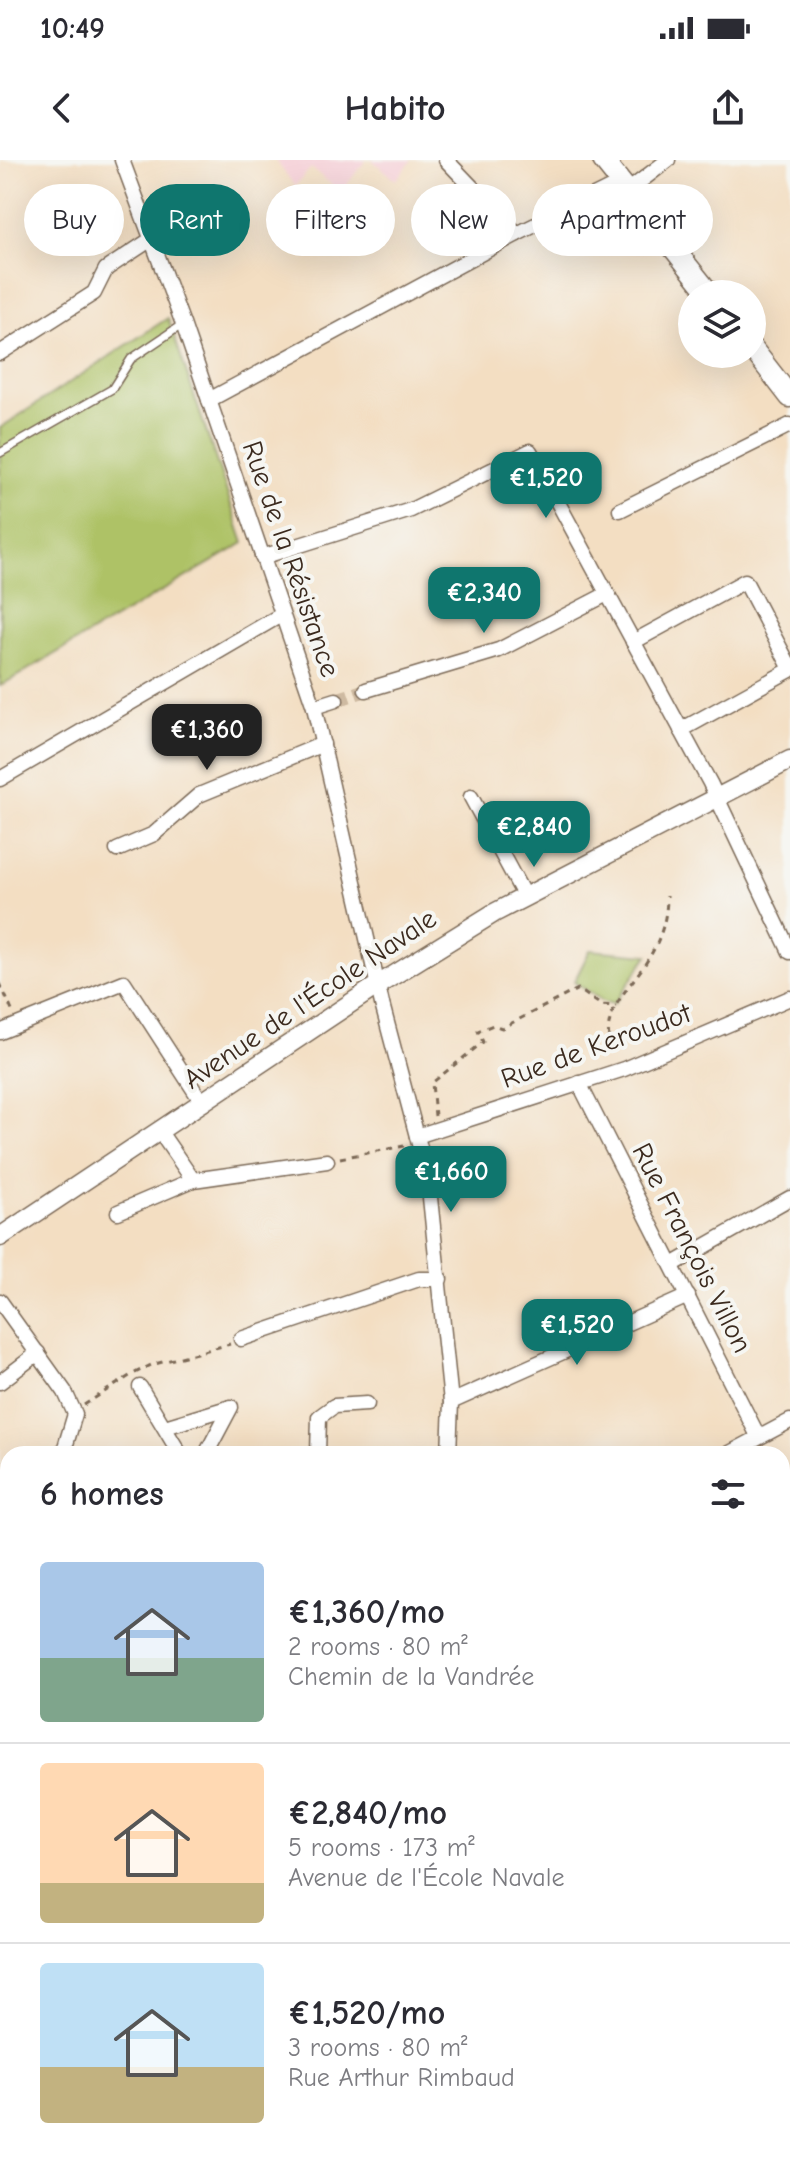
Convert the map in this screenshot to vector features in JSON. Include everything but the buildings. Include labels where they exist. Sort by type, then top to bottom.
[{"type":"main road","points":[[603,160],[623,184]]},
{"type":"main road","points":[[680,256],[699,280]]},
{"type":"main road","points":[[766,366],[790,397]]},
{"type":"street","name":"Rue de la Résistance","points":[[122,160],[140,205]]},
{"type":"street","points":[[446,160],[517,234]]},
{"type":"street","points":[[628,184],[668,160]]},
{"type":"street","points":[[209,400],[532,226]]},
{"type":"street","points":[[0,353],[94,293],[106,269],[140,247]]},
{"type":"street","name":"Rue de la Résistance","points":[[159,256],[314,707],[378,985],[428,1178],[451,1402],[449,1446]]},
{"type":"street","points":[[620,510],[790,425]]},
{"type":"street","points":[[262,557],[411,510],[530,451],[716,797],[790,952]]},
{"type":"street","points":[[633,642],[745,581],[790,668],[681,730]]},
{"type":"street","points":[[366,690],[499,650],[607,594]]},
{"type":"street","points":[[0,779],[281,615]]},
{"type":"street","points":[[314,707],[336,700]]},
{"type":"street","points":[[117,850],[154,834],[199,795],[323,744]]},
{"type":"street","name":"Avenue de l'École Navale","points":[[0,1237],[378,985],[494,913],[790,760]]},
{"type":"street","points":[[471,797],[525,897]]},
{"type":"street","points":[[0,1032],[124,982],[203,1104]]},
{"type":"street","name":"Rue de Keroudot","points":[[418,1140],[624,1069],[790,998]]},
{"type":"street","name":"Rue François Villon","points":[[579,1083],[758,1436]]},
{"type":"street","points":[[160,1132],[193,1180]]},
{"type":"street","points":[[118,1212],[193,1180],[327,1161]]},
{"type":"street","points":[[672,1265],[790,1198]]},
{"type":"street","points":[[241,1339],[419,1279],[440,1279]]},
{"type":"street","points":[[451,1402],[688,1296]]},
{"type":"street","points":[[0,1301],[65,1392],[75,1414],[65,1446]]},
{"type":"street","points":[[0,1382],[38,1353]]},
{"type":"street","points":[[140,1387],[176,1446]]},
{"type":"street","points":[[318,1446],[319,1417],[334,1406],[367,1404]]},
{"type":"street","points":[[165,1427],[231,1407],[210,1446]]},
{"type":"street","points":[[741,1446],[790,1421]]},
{"type":"lane","points":[[0,453],[112,389],[131,359],[183,324]]},
{"type":"path","points":[[609,1038],[607,1026],[616,1006],[649,959],[667,920],[667,896]]},
{"type":"path","points":[[0,983],[18,1024]]},
{"type":"path","points":[[435,1120],[432,1083],[483,1042],[478,1031],[493,1025],[502,1028],[578,989],[601,1005],[616,1006]]},
{"type":"path","points":[[327,1161],[418,1140]]},
{"type":"path","points":[[73,1410],[151,1365],[224,1347],[241,1339]]},
{"type":"shaded area","points":[[275,160],[366,160],[347,184],[331,184],[311,168],[293,184]]},
{"type":"shaded area","points":[[372,160],[412,160],[396,180]]},
{"type":"green space","points":[[168,318],[244,543],[0,686],[0,428]]},
{"type":"green space","points":[[590,950],[648,955],[614,1004],[604,1002],[574,982]]},
{"type":"tunnel","points":[[336,700],[366,690]]}]
